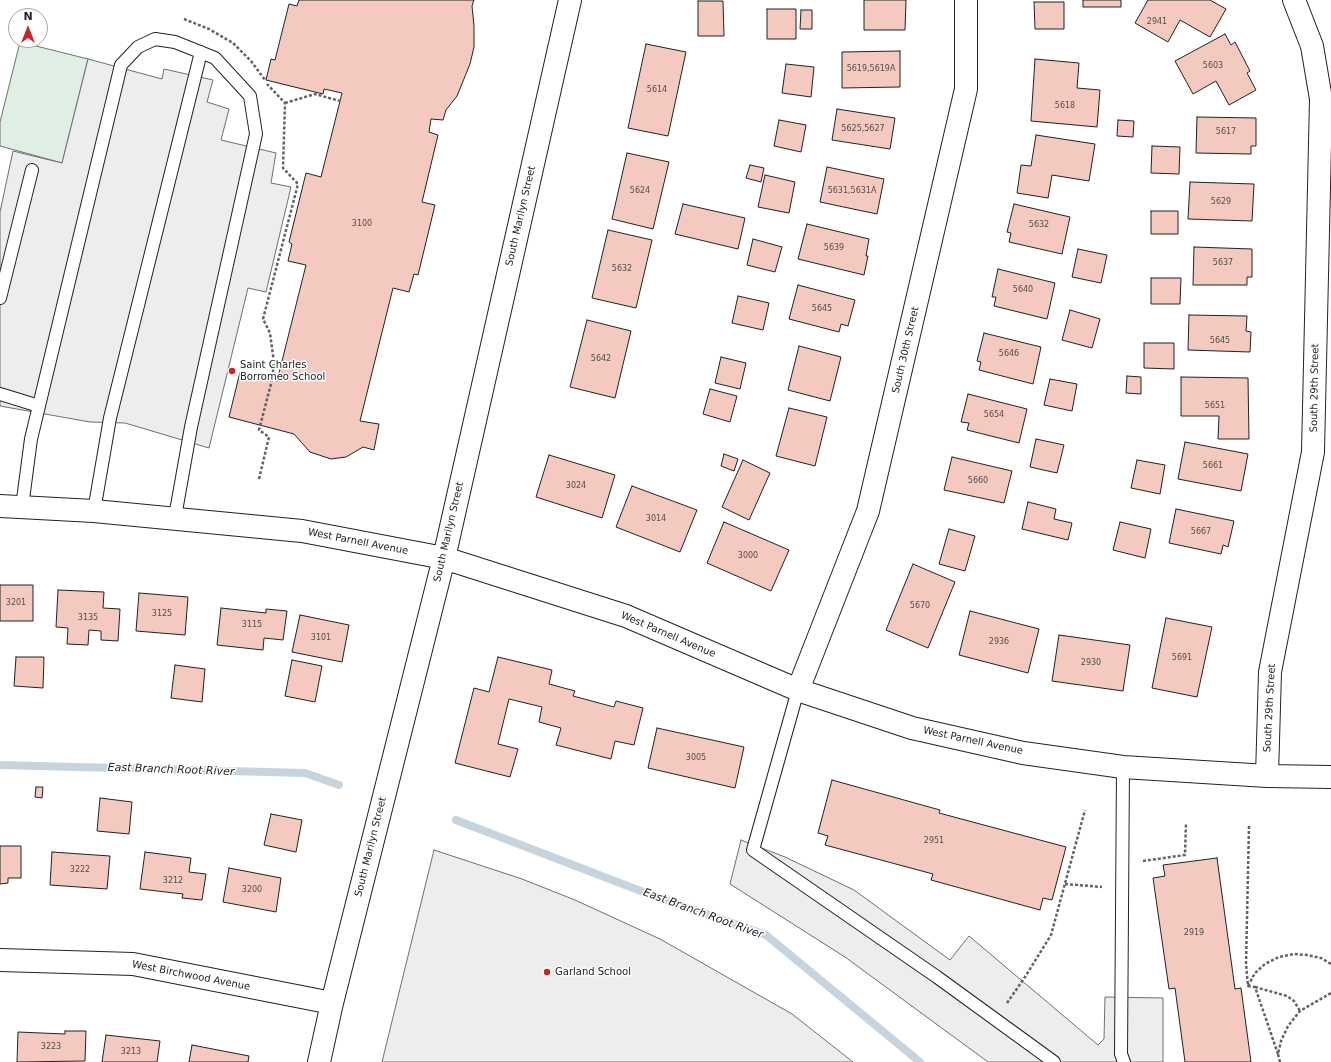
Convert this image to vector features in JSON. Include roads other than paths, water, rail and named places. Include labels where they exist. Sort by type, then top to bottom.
[{"type":"street","name":"South Marilyn Street","points":[[319,1062],[332,1003],[444,558],[570,0]]},
{"type":"street","name":"South 30th Street","points":[[798,690],[868,511],[966,88],[966,0]]},
{"type":"street","name":"South 29th Street","points":[[1267,776],[1270,672],[1313,452],[1321,99],[1312,46],[1294,0]]},
{"type":"street","name":"West Parnell Avenue","points":[[0,506],[175,517],[302,531],[444,558],[626,616],[798,690],[912,728],[1023,753],[1123,767],[1267,776],[1331,777]]},
{"type":"street","name":"West Birchwood Avenue","points":[[0,960],[133,964],[332,1003]]},
{"type":"lane","points":[[22,508],[31,439],[121,65],[138,47],[155,39],[175,42],[215,58],[250,96],[256,134],[191,427],[175,517]]},
{"type":"lane","points":[[94,511],[110,418],[201,52]]},
{"type":"lane","points":[[0,298],[32,170]]},
{"type":"lane","points":[[0,394],[39,406]]},
{"type":"lane","points":[[798,690],[753,850],[1054,1062]]},
{"type":"lane","points":[[1123,767],[1121,1054],[1124,1062]]},
{"type":"waterway","name":"East Branch Root River","points":[[0,765],[305,773],[339,785]]},
{"type":"waterway","name":"East Branch Root River","points":[[456,820],[646,893],[766,935],[920,1062]]},
{"type":"place","name":"Saint Charles Borromeo School","points":[[232,371]]},
{"type":"place","name":"Garland School","points":[[547,972]]}]
